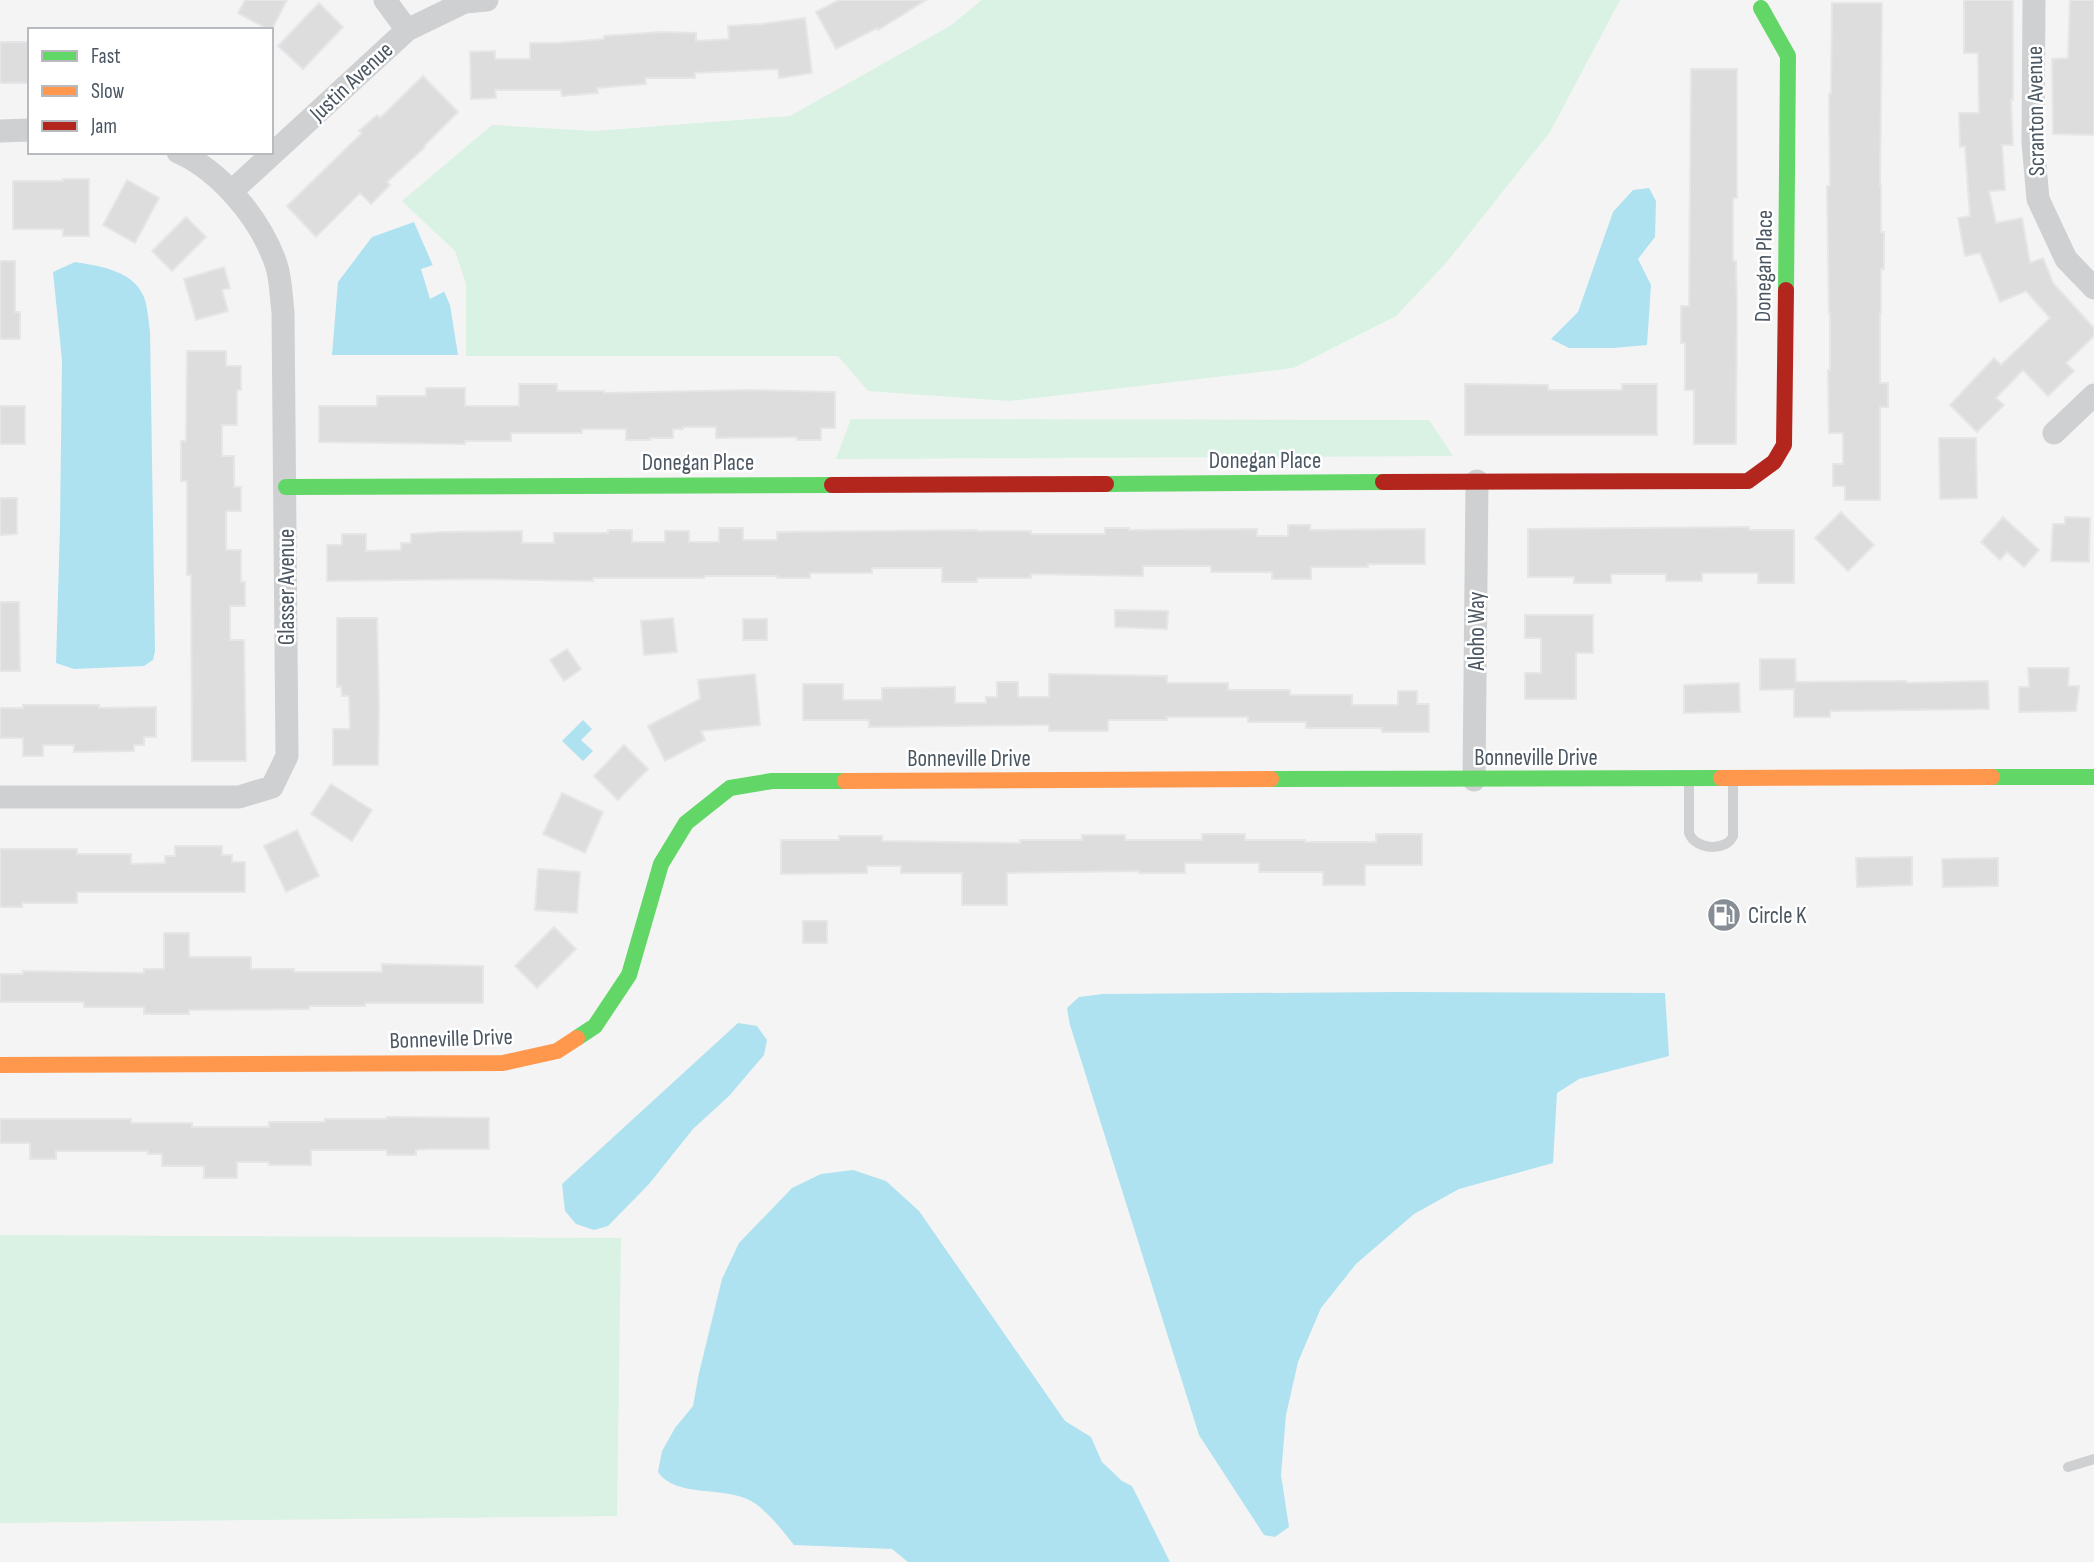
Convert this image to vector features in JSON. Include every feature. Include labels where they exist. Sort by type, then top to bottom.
[{"type":"street","points":[[385,0],[407,30]]},
{"type":"street","name":"Justin Avenue","points":[[273,153],[407,30],[466,2],[487,0]]},
{"type":"street","name":"Scranton Avenue","points":[[2034,0],[2033,143],[2038,199],[2066,259],[2094,288]]},
{"type":"street","name":"Donegan Place","points":[[286,487],[1748,481],[1774,462],[1784,445],[1788,56],[1761,8]]},
{"type":"street","points":[[0,131],[28,130]]},
{"type":"street","name":"Glasser Avenue","points":[[0,797],[239,797],[272,786],[287,756],[283,312],[277,265],[252,217],[232,191],[182,154]]},
{"type":"street","name":"Justin Avenue","points":[[232,191],[272,154]]},
{"type":"street","points":[[2054,433],[2094,396]]},
{"type":"street","name":"Aloho Way","points":[[1474,780],[1477,481]]},
{"type":"street","name":"Bonneville Drive","points":[[0,1065],[503,1063],[557,1051],[594,1026],[629,975],[661,864],[686,823],[730,788],[772,782],[2094,777]]},
{"type":"lane","points":[[1689,779],[1689,833],[1691,839],[1701,846],[1725,845],[1730,842],[1732,779]]},
{"type":"lane","points":[[2068,1467],[2094,1459]]},
{"type":"green space","points":[[982,0],[1620,0],[1550,132],[1446,263],[1396,316],[1293,368],[1009,401],[868,391],[838,356],[466,356],[466,284],[455,251],[402,201],[492,125],[595,131],[790,116],[950,26]]},
{"type":"green space","points":[[851,419],[1429,420],[1453,456],[836,459]]},
{"type":"green space","points":[[0,1235],[621,1238],[617,1516],[0,1523]]},
{"type":"water","points":[[1649,188],[1656,201],[1655,237],[1638,259],[1651,285],[1647,345],[1569,348],[1551,339],[1578,312],[1613,212],[1633,190]]},
{"type":"water","points":[[414,222],[450,305],[458,355],[332,355],[338,282],[372,237]]},
{"type":"water","points":[[75,262],[113,270],[130,279],[142,293],[147,307],[150,331],[155,651],[153,660],[144,666],[74,669],[56,663],[62,360],[53,272]]},
{"type":"water","points":[[583,720],[592,729],[581,740],[593,751],[583,761],[562,741]]},
{"type":"water","points":[[1665,993],[1669,1056],[1579,1079],[1557,1093],[1553,1163],[1459,1189],[1414,1214],[1356,1264],[1321,1308],[1298,1362],[1286,1415],[1281,1475],[1289,1527],[1275,1537],[1264,1535],[1199,1435],[1070,1025],[1067,1008],[1079,997],[1103,994]]},
{"type":"water","points":[[738,1023],[757,1026],[767,1040],[764,1055],[729,1096],[693,1129],[649,1184],[608,1226],[594,1230],[576,1224],[565,1211],[562,1184]]},
{"type":"water","points":[[853,1170],[886,1181],[919,1211],[1065,1421],[1091,1437],[1102,1462],[1122,1481],[1132,1486],[1170,1562],[908,1562],[892,1549],[794,1545],[768,1515],[751,1501],[728,1494],[688,1489],[666,1480],[658,1472],[662,1451],[675,1428],[693,1406],[722,1279],[739,1243],[792,1188],[821,1174]]},
{"type":"pier","points":[[436,264],[447,290],[430,299],[421,269]]},
{"type":"building","points":[[245,0],[287,0],[273,28],[266,28],[238,13]]},
{"type":"building","points":[[839,0],[926,0],[878,30],[877,28],[836,49],[816,12]]},
{"type":"building","points":[[1964,0],[2013,0],[2013,145],[2002,145],[2005,190],[1989,191],[1996,223],[2022,218],[2030,263],[2043,258],[2053,283],[2094,328],[2094,336],[2066,363],[2074,371],[2048,396],[2023,370],[1996,398],[2004,405],[1977,432],[1950,405],[1994,358],[2001,365],[2050,318],[2026,291],[2000,302],[1980,253],[1965,256],[1958,218],[1970,216],[1965,146],[1960,147],[1959,113],[1979,113],[1978,53],[1964,53]]},
{"type":"building","points":[[2070,0],[2094,0],[2094,135],[2053,134],[2052,59],[2068,58]]},
{"type":"building","points":[[319,3],[343,27],[303,69],[278,46]]},
{"type":"building","points":[[1832,3],[1882,3],[1880,186],[1884,269],[1881,269],[1880,383],[1888,383],[1888,407],[1880,407],[1880,500],[1845,500],[1845,486],[1833,486],[1833,464],[1843,464],[1843,433],[1829,433],[1827,186],[1830,186]]},
{"type":"building","points":[[805,18],[812,73],[779,78],[778,69],[695,73],[695,78],[645,78],[646,84],[597,88],[598,93],[562,96],[561,90],[495,90],[496,98],[471,99],[470,52],[495,51],[495,59],[530,59],[530,43],[557,43],[661,32],[696,33],[696,41],[729,39],[728,26]]},
{"type":"building","points":[[0,42],[28,42],[28,83],[0,83]]},
{"type":"building","points":[[1691,69],[1737,69],[1737,198],[1733,198],[1733,261],[1736,261],[1737,306],[1736,444],[1694,444],[1694,390],[1685,390],[1685,343],[1681,343],[1681,306],[1689,306]]},
{"type":"building","points":[[423,76],[458,112],[387,182],[390,185],[371,204],[360,193],[316,237],[287,206],[362,133],[359,131],[377,115],[380,118]]},
{"type":"building","points":[[89,179],[89,236],[63,236],[63,229],[13,229],[13,181]]},
{"type":"building","points":[[127,180],[159,198],[135,243],[103,225]]},
{"type":"building","points":[[186,217],[206,237],[172,271],[152,251]]},
{"type":"building","points":[[0,261],[15,261],[15,312],[20,312],[20,339],[0,339]]},
{"type":"building","points":[[224,267],[230,288],[222,290],[228,311],[196,320],[184,279]]},
{"type":"building","points":[[187,351],[226,351],[226,366],[241,366],[241,390],[237,390],[237,425],[222,425],[222,456],[234,456],[234,487],[241,487],[241,511],[226,511],[226,550],[241,550],[241,582],[245,582],[245,606],[230,606],[230,640],[244,640],[246,761],[192,761],[191,575],[187,575],[187,481],[181,481],[181,441],[186,441]]},
{"type":"building","points":[[519,384],[557,384],[557,391],[604,393],[749,390],[835,392],[835,428],[821,428],[821,440],[797,440],[797,437],[716,438],[716,427],[683,427],[673,429],[673,438],[650,440],[626,440],[626,429],[582,429],[582,433],[511,433],[511,441],[465,441],[465,444],[319,442],[319,406],[377,406],[377,396],[426,396],[426,388],[465,388],[465,406],[519,406]]},
{"type":"building","points":[[1465,384],[1548,385],[1548,390],[1622,390],[1622,384],[1657,384],[1657,435],[1465,435]]},
{"type":"building","points":[[0,406],[25,406],[25,444],[0,444]]},
{"type":"building","points":[[1939,438],[1976,438],[1977,498],[1940,499]]},
{"type":"building","points":[[0,498],[17,498],[17,534],[0,535]]},
{"type":"building","points":[[1841,512],[1874,545],[1848,571],[1815,538]]},
{"type":"building","points":[[2003,517],[2039,550],[2024,567],[2007,552],[2000,560],[1981,542]]},
{"type":"building","points":[[2065,517],[2090,518],[2089,562],[2051,561],[2053,524],[2065,524]]},
{"type":"building","points":[[1288,525],[1310,525],[1310,530],[1425,529],[1425,564],[1311,567],[1311,579],[1272,579],[1272,572],[1211,572],[1211,566],[1143,566],[1143,576],[1031,574],[1031,578],[977,578],[977,582],[942,582],[942,568],[872,568],[872,573],[810,573],[810,578],[704,576],[593,578],[593,581],[327,581],[327,545],[342,545],[342,534],[366,534],[366,551],[401,550],[401,543],[411,543],[411,534],[443,532],[522,531],[522,543],[554,543],[554,533],[632,530],[632,542],[665,542],[665,531],[689,531],[689,542],[719,542],[719,528],[743,528],[743,540],[777,540],[777,532],[977,530],[1031,531],[1031,534],[1105,534],[1105,528],[1257,529],[1257,536],[1288,536]]},
{"type":"building","points":[[1749,527],[1749,530],[1794,530],[1794,583],[1758,583],[1758,573],[1702,573],[1702,581],[1666,581],[1666,574],[1611,574],[1611,583],[1574,583],[1574,577],[1528,577],[1528,529]]},
{"type":"building","points":[[0,602],[19,602],[20,671],[0,671]]},
{"type":"building","points":[[1115,610],[1168,611],[1167,629],[1115,627]]},
{"type":"building","points":[[1525,615],[1593,615],[1593,653],[1576,653],[1576,699],[1525,699],[1525,673],[1541,673],[1541,638],[1525,638]]},
{"type":"building","points":[[337,618],[377,618],[378,765],[333,765],[333,729],[350,729],[349,696],[342,696],[341,686],[337,687]]},
{"type":"building","points":[[673,618],[677,652],[644,655],[641,621]]},
{"type":"building","points":[[743,619],[767,619],[767,640],[743,640]]},
{"type":"building","points":[[567,649],[581,669],[564,681],[550,660]]},
{"type":"building","points":[[1760,659],[1795,659],[1796,682],[1988,681],[1989,709],[1830,711],[1830,717],[1794,717],[1794,689],[1760,690]]},
{"type":"building","points":[[2028,668],[2069,668],[2068,686],[2079,686],[2076,711],[2019,712],[2019,687],[2029,687]]},
{"type":"building","points":[[755,674],[760,725],[701,731],[705,740],[665,761],[648,726],[700,699],[698,680]]},
{"type":"building","points":[[1049,674],[1167,676],[1167,683],[1228,683],[1228,690],[1290,690],[1290,695],[1352,695],[1352,705],[1398,705],[1398,691],[1417,691],[1417,704],[1429,704],[1429,732],[1382,732],[1382,728],[1306,728],[1306,722],[1248,722],[1248,717],[1108,720],[1108,731],[1049,731],[1049,725],[869,727],[869,720],[803,720],[803,684],[843,684],[843,700],[882,700],[882,688],[955,687],[955,703],[986,703],[986,697],[997,697],[997,682],[1018,682],[1018,697],[1049,697]]},
{"type":"building","points":[[1739,683],[1740,712],[1684,713],[1684,685]]},
{"type":"building","points":[[23,705],[156,707],[156,737],[144,737],[144,745],[134,745],[134,751],[74,752],[74,745],[43,745],[43,756],[23,756],[23,738],[0,738],[0,708],[23,708]]},
{"type":"building","points":[[624,745],[648,769],[618,800],[594,776]]},
{"type":"building","points":[[331,784],[372,810],[352,841],[311,814]]},
{"type":"building","points":[[562,793],[603,812],[585,853],[543,834]]},
{"type":"building","points":[[297,830],[319,876],[286,892],[264,846]]},
{"type":"building","points":[[1202,834],[1245,834],[1245,840],[1376,842],[1376,834],[1422,834],[1422,865],[1365,865],[1365,885],[1323,885],[1323,872],[1259,872],[1259,863],[1185,863],[1185,873],[1007,873],[1007,905],[962,905],[962,873],[901,873],[901,866],[867,866],[867,873],[781,874],[781,840],[839,840],[839,836],[882,836],[882,841],[1020,843],[1020,840],[1082,840],[1082,835],[1125,835],[1125,840],[1202,840]]},
{"type":"building","points":[[175,846],[222,846],[222,855],[232,855],[232,862],[245,862],[245,892],[77,892],[77,903],[22,903],[22,907],[0,907],[0,849],[77,849],[77,854],[131,854],[131,864],[165,863],[165,856],[175,856]]},
{"type":"building","points":[[1912,857],[1912,885],[1857,887],[1856,858]]},
{"type":"building","points":[[1998,858],[1998,886],[1943,887],[1942,859]]},
{"type":"building","points":[[538,869],[580,872],[577,913],[535,910]]},
{"type":"building","points":[[803,921],[827,921],[827,943],[803,943]]},
{"type":"building","points":[[554,927],[576,949],[537,988],[515,966]]},
{"type":"building","points":[[164,933],[189,933],[189,957],[251,957],[251,969],[382,972],[382,964],[483,966],[483,1003],[365,1003],[365,1006],[309,1006],[309,1009],[189,1010],[189,1014],[144,1014],[144,1007],[84,1007],[84,1002],[0,1002],[0,974],[23,974],[23,971],[144,973],[144,969],[164,969]]},
{"type":"building","points":[[489,1118],[489,1149],[416,1150],[416,1155],[387,1155],[387,1150],[311,1150],[311,1165],[237,1162],[237,1178],[204,1178],[204,1166],[162,1166],[162,1154],[148,1154],[148,1151],[56,1151],[56,1159],[30,1159],[30,1143],[0,1143],[0,1119],[131,1119],[131,1123],[192,1123],[192,1127],[269,1127],[269,1122],[325,1122],[325,1119]]},
{"type":"traffic: fast","points":[[1761,8],[1788,56],[1786,290]]},
{"type":"traffic: fast","points":[[1106,484],[1383,482]]},
{"type":"traffic: fast","points":[[286,487],[832,485]]},
{"type":"traffic: fast","points":[[1992,777],[2094,777]]},
{"type":"traffic: fast","points":[[1271,779],[1721,778]]},
{"type":"traffic: fast","points":[[577,1038],[595,1026],[629,975],[661,864],[686,823],[730,788],[772,781],[845,781]]},
{"type":"traffic: slow","points":[[1721,778],[1992,777]]},
{"type":"traffic: slow","points":[[845,781],[1271,779]]},
{"type":"traffic: slow","points":[[0,1065],[503,1063],[557,1051],[577,1038]]},
{"type":"traffic: jam","points":[[1383,482],[1748,481],[1774,462],[1784,445],[1786,290]]},
{"type":"traffic: jam","points":[[832,485],[1106,484]]},
{"type":"place","name":"Circle K","points":[[1724,915]]}]
